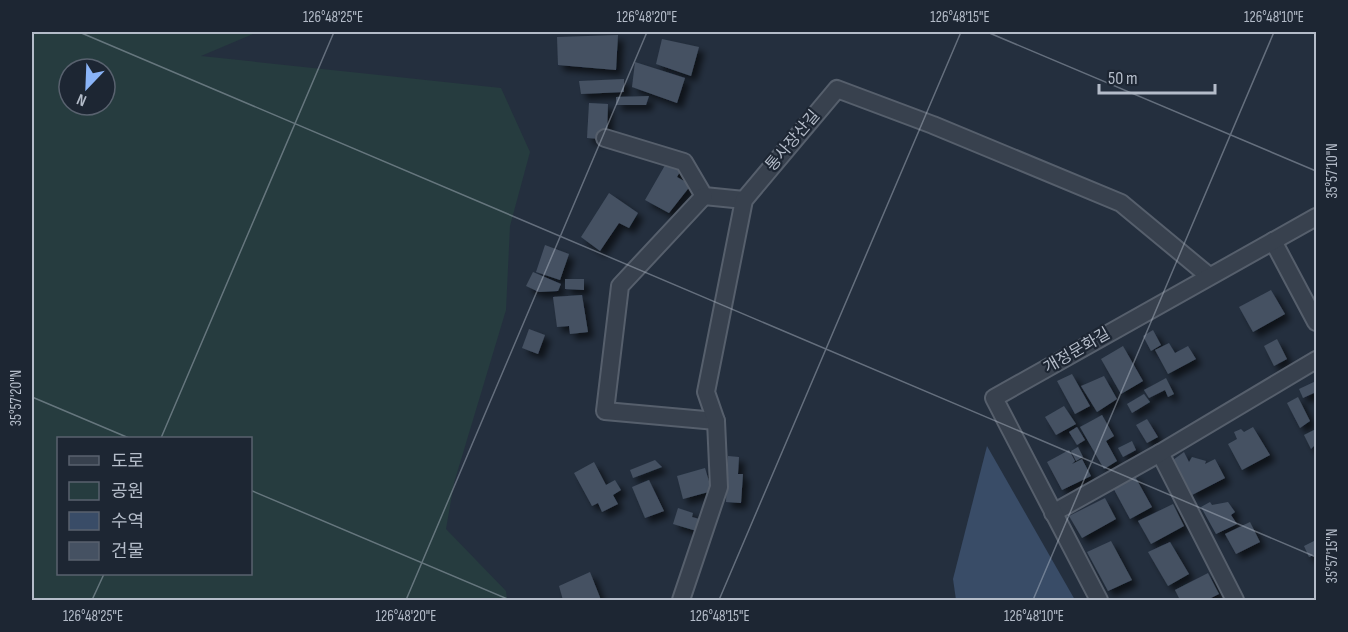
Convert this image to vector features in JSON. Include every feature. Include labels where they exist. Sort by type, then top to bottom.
[{"type":"street","name":"통사장산길","points":[[681,600],[719,488],[716,422],[706,392],[744,200],[837,89],[933,125],[1121,203],[1209,276]]},
{"type":"street","points":[[605,138],[684,162],[704,196]]},
{"type":"street","points":[[704,196],[744,200]]},
{"type":"street","points":[[704,196],[620,286],[605,411],[716,422]]},
{"type":"street","name":"개정문화길","points":[[1099,600],[994,398],[1209,276],[1317,218]]},
{"type":"street","points":[[1273,241],[1317,322]]},
{"type":"street","points":[[1053,513],[1317,360]]},
{"type":"street","points":[[1160,453],[1235,600]]},
{"type":"green space","points":[[32,32],[258,32],[201,56],[501,88],[530,152],[510,226],[506,310],[454,483],[446,529],[506,591],[507,600],[32,600]]},
{"type":"water","points":[[987,446],[1075,600],[956,600],[953,579]]},
{"type":"building","points":[[618,35],[616,70],[558,65],[557,37]]},
{"type":"building","points":[[662,39],[699,47],[691,76],[656,64]]},
{"type":"building","points":[[635,62],[685,78],[677,103],[632,87]]},
{"type":"building","points":[[624,79],[624,92],[581,94],[579,81]]},
{"type":"building","points":[[649,96],[646,105],[616,105],[616,97]]},
{"type":"building","points":[[589,103],[608,104],[607,134],[601,139],[587,138]]},
{"type":"building","points":[[668,160],[682,168],[677,177],[691,185],[669,213],[645,200]]},
{"type":"building","points":[[609,193],[638,213],[629,228],[619,223],[600,251],[581,237]]},
{"type":"building","points":[[545,245],[569,254],[560,280],[536,272]]},
{"type":"building","points":[[533,272],[561,284],[558,291],[539,292],[526,286]]},
{"type":"building","points":[[565,279],[584,279],[584,290],[565,289]]},
{"type":"building","points":[[1271,290],[1285,314],[1253,332],[1239,307]]},
{"type":"building","points":[[582,295],[588,332],[570,334],[569,326],[557,327],[553,297]]},
{"type":"building","points":[[529,329],[545,335],[538,354],[522,348]]},
{"type":"building","points":[[1153,330],[1161,345],[1151,351],[1143,336]]},
{"type":"building","points":[[1277,339],[1287,359],[1274,366],[1264,346]]},
{"type":"building","points":[[1169,343],[1175,353],[1188,346],[1196,359],[1168,374],[1155,350]]},
{"type":"building","points":[[1123,346],[1143,381],[1121,394],[1101,359]]},
{"type":"building","points":[[1072,374],[1090,406],[1075,414],[1057,381]]},
{"type":"building","points":[[1104,376],[1117,399],[1097,412],[1081,386]]},
{"type":"building","points":[[1166,378],[1174,394],[1168,397],[1165,390],[1149,398],[1144,390]]},
{"type":"building","points":[[1316,381],[1316,392],[1303,398],[1299,389]]},
{"type":"building","points":[[1144,394],[1150,402],[1132,413],[1127,404]]},
{"type":"building","points":[[1298,397],[1310,421],[1300,428],[1287,403]]},
{"type":"building","points":[[1064,406],[1076,424],[1056,435],[1045,417]]},
{"type":"building","points":[[1102,415],[1114,436],[1106,441],[1117,461],[1104,469],[1080,427]]},
{"type":"building","points":[[1147,419],[1158,437],[1147,443],[1136,425]]},
{"type":"building","points":[[1077,427],[1085,440],[1077,445],[1069,432]]},
{"type":"building","points":[[1253,427],[1270,455],[1242,470],[1228,444],[1237,439],[1234,432],[1241,429],[1244,432]]},
{"type":"building","points":[[1316,429],[1316,444],[1311,449],[1304,435]]},
{"type":"building","points":[[1132,441],[1136,450],[1123,457],[1118,448]]},
{"type":"building","points":[[1078,447],[1083,457],[1076,461],[1071,451]]},
{"type":"building","points":[[1069,450],[1075,461],[1072,464],[1082,459],[1091,476],[1062,490],[1047,462]]},
{"type":"building","points":[[1184,452],[1189,462],[1192,457],[1206,461],[1205,464],[1215,459],[1225,478],[1192,495],[1173,460]]},
{"type":"building","points":[[728,456],[739,457],[738,474],[743,474],[741,503],[726,502]]},
{"type":"building","points":[[655,460],[662,467],[633,478],[630,470]]},
{"type":"building","points":[[594,462],[606,485],[615,480],[621,490],[613,495],[618,504],[602,512],[598,503],[592,506],[574,473]]},
{"type":"building","points":[[705,468],[712,491],[683,499],[677,476]]},
{"type":"building","points":[[1133,473],[1152,507],[1130,519],[1111,484]]},
{"type":"building","points":[[649,480],[664,511],[645,518],[632,487]]},
{"type":"building","points":[[1105,498],[1116,519],[1082,538],[1069,516]]},
{"type":"building","points":[[1210,502],[1212,505],[1228,502],[1235,512],[1231,515],[1237,524],[1216,534],[1201,507]]},
{"type":"building","points":[[1173,504],[1184,526],[1151,544],[1138,521]]},
{"type":"building","points":[[678,508],[693,513],[692,517],[703,520],[700,532],[673,524]]},
{"type":"building","points":[[1250,522],[1260,542],[1236,554],[1225,534]]},
{"type":"building","points":[[1316,540],[1316,554],[1309,557],[1304,546]]},
{"type":"building","points":[[1111,541],[1132,580],[1108,591],[1087,552]]},
{"type":"building","points":[[1170,542],[1189,574],[1168,586],[1148,552]]},
{"type":"building","points":[[590,572],[601,600],[563,600],[559,586]]},
{"type":"building","points":[[1208,573],[1219,594],[1207,600],[1180,600],[1175,590]]}]
